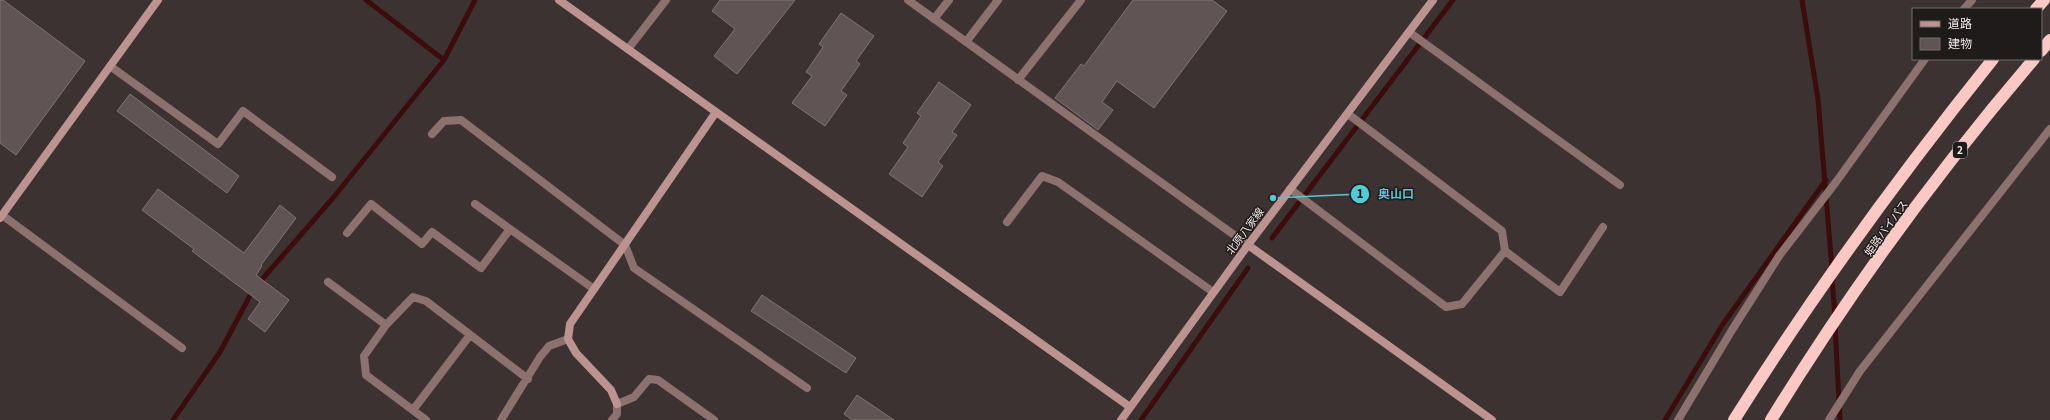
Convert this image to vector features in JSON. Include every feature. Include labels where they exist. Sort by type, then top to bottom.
[{"type":"highway","points":[[2037,8],[2044,0]]},
{"type":"highway","points":[[2042,50],[2050,40]]},
{"type":"highway","name":"姫路バイパス","points":[[1734,420],[1777,351],[1863,227],[1925,144],[1992,60]]},
{"type":"highway","name":"姫路バイパス","points":[[1771,420],[1803,368],[1890,244],[1951,161],[2033,60]]},
{"type":"street","points":[[158,0],[1,216],[182,348]]},
{"type":"street","points":[[559,0],[1130,407]]},
{"type":"street","points":[[628,49],[666,0]]},
{"type":"street","points":[[908,0],[1492,420]]},
{"type":"street","points":[[934,19],[949,0]]},
{"type":"street","points":[[966,42],[998,0]]},
{"type":"street","points":[[1018,80],[1081,0]]},
{"type":"street","points":[[1965,8],[1972,0]]},
{"type":"street","name":"北原八家線","points":[[1121,420],[1212,292],[1348,114],[1409,32],[1430,1]]},
{"type":"street","points":[[1409,32],[1620,184]]},
{"type":"street","points":[[1678,420],[1732,330],[1779,256],[1836,182],[1924,60]]},
{"type":"street","points":[[110,66],[218,144],[243,111],[332,177]]},
{"type":"street","points":[[612,420],[617,414],[617,404],[611,390],[576,353],[568,339],[570,324],[716,112]]},
{"type":"street","points":[[1348,114],[1502,230],[1505,251],[1560,292],[1603,227]]},
{"type":"street","points":[[432,134],[444,120],[461,120],[625,246],[634,268],[807,388]]},
{"type":"street","points":[[1829,420],[1860,371],[2050,129]]},
{"type":"street","points":[[1007,222],[1042,176],[1058,182],[1212,292]]},
{"type":"street","points":[[1290,189],[1446,306],[1462,304],[1505,251]]},
{"type":"street","points":[[347,233],[371,204],[422,244],[432,232],[481,268],[510,229]]},
{"type":"street","points":[[475,204],[594,289]]},
{"type":"street","points":[[328,282],[386,325]]},
{"type":"street","points":[[426,420],[366,375],[364,356],[386,325],[413,297],[426,301],[528,379]]},
{"type":"street","points":[[413,410],[470,335]]},
{"type":"street","points":[[501,420],[528,379],[540,357],[549,346],[568,339]]},
{"type":"street","points":[[617,404],[634,397],[648,379],[658,380],[714,420]]},
{"type":"building","points":[[0,0],[3,0],[85,61],[16,155],[0,143]]},
{"type":"building","points":[[720,0],[795,0],[737,74],[714,56],[735,29],[712,11]]},
{"type":"building","points":[[1133,0],[1212,0],[1227,11],[1154,108],[1117,81],[1102,102],[1113,110],[1098,130],[1055,98],[1081,64],[1084,66]]},
{"type":"building","points":[[841,13],[874,36],[856,61],[860,64],[841,91],[847,95],[825,126],[792,103],[812,76],[806,72],[823,47],[819,44]]},
{"type":"building","points":[[939,82],[971,105],[952,132],[957,135],[938,162],[943,166],[922,197],[889,174],[908,147],[903,143],[921,116],[917,113]]},
{"type":"building","points":[[130,94],[239,176],[227,193],[117,111]]},
{"type":"building","points":[[158,189],[244,253],[280,205],[296,218],[261,265],[262,266],[256,275],[289,300],[265,332],[248,319],[260,302],[192,251],[194,249],[142,210]]},
{"type":"building","points":[[762,295],[856,358],[846,373],[751,311]]},
{"type":"building","points":[[857,395],[894,420],[852,420],[844,414]]},
{"type":"waterway","points":[[366,0],[444,60]]},
{"type":"waterway","points":[[258,284],[333,198],[444,60],[475,0]]},
{"type":"waterway","points":[[1272,238],[1453,0]]},
{"type":"waterway","points":[[1802,0],[1818,99],[1832,269]]},
{"type":"waterway","points":[[1665,420],[1723,324],[1826,180]]},
{"type":"waterway","points":[[1141,420],[1248,268]]},
{"type":"waterway","points":[[1832,277],[1835,317]]},
{"type":"waterway","points":[[173,420],[220,352],[253,290]]},
{"type":"waterway","points":[[1835,325],[1840,420]]},
{"type":"place","name":"奥山口","points":[[1273,198]]}]
